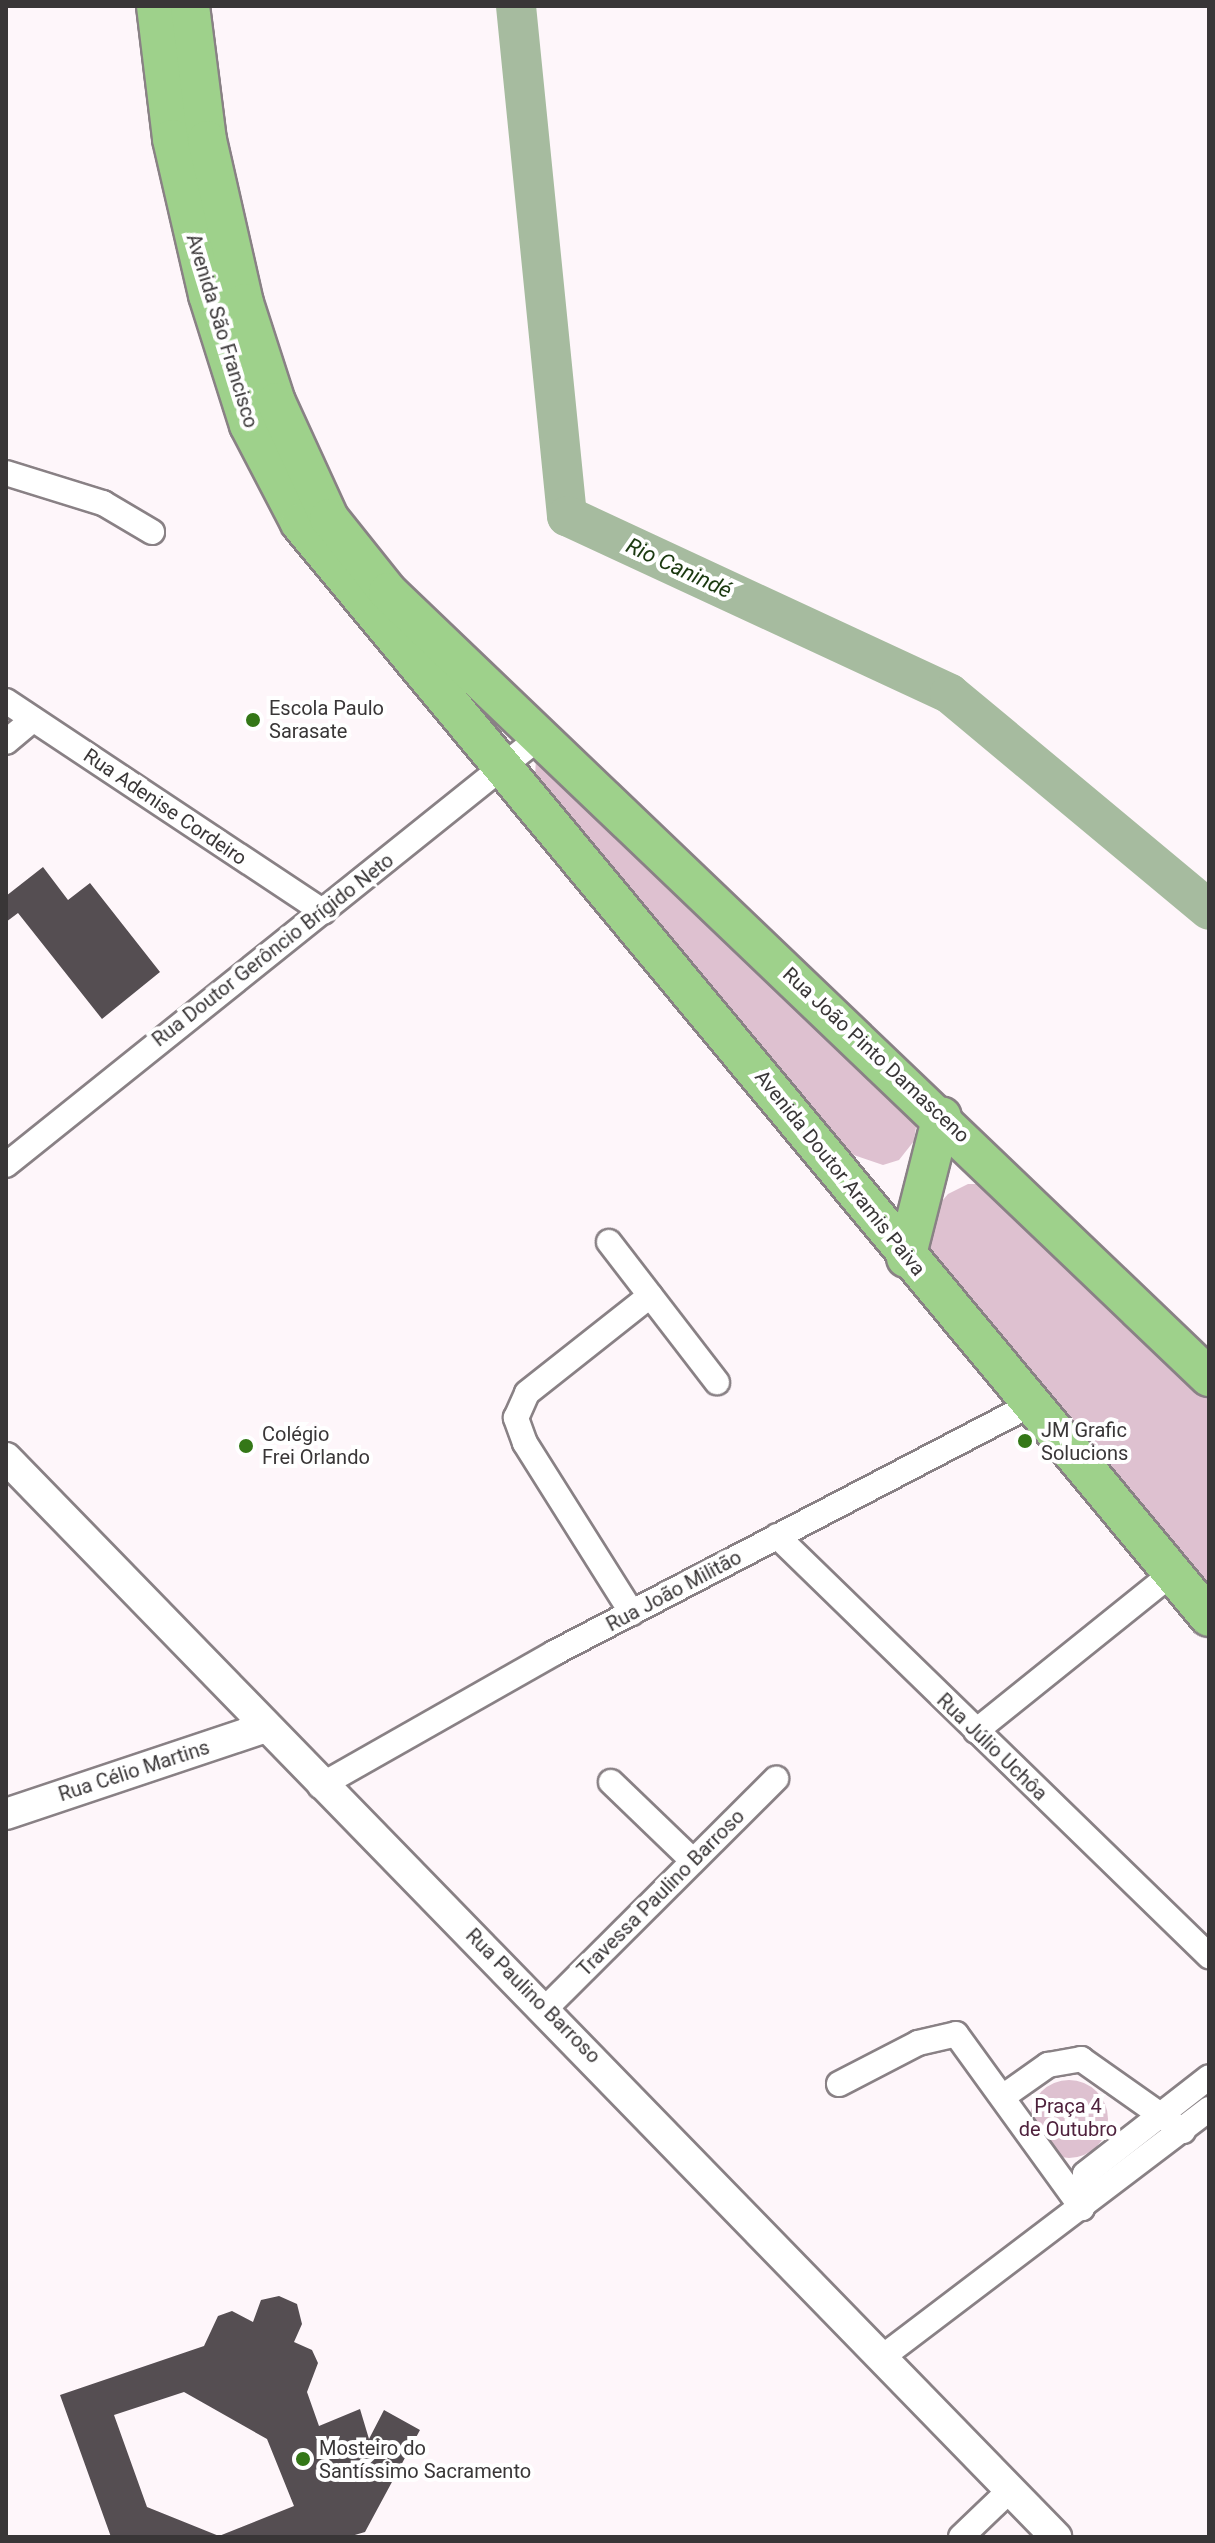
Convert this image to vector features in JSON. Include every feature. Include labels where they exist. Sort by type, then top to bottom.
[{"type":"main road","name":"Avenida São Francisco","points":[[156,6],[187,214],[232,379],[267,467],[334,566],[503,765]]},
{"type":"main road","name":"Avenida São Francisco","points":[[190,6],[207,140],[244,303],[314,493],[388,592],[541,736]]},
{"type":"main road","name":"Rua João Pinto Damasceno","points":[[541,736],[942,1116],[1209,1377]]},
{"type":"main road","name":"Avenida Doutor Aramis Paiva","points":[[503,765],[906,1258],[1209,1617]]},
{"type":"main road","points":[[906,1258],[942,1116]]},
{"type":"street","points":[[6,473],[103,503],[152,532]]},
{"type":"street","name":"Rua Adenise Cordeiro","points":[[6,701],[323,912]]},
{"type":"street","points":[[6,742],[33,719]]},
{"type":"street","name":"Rua Doutor Gerôncio Brígido Neto","points":[[6,1165],[541,736]]},
{"type":"street","points":[[609,1242],[717,1382]]},
{"type":"street","points":[[632,1613],[525,1443],[516,1418],[527,1393],[650,1296]]},
{"type":"street","name":"Rua João Militão","points":[[320,1786],[632,1613],[1032,1404]]},
{"type":"street","name":"Rua Paulino Barroso","points":[[6,1458],[263,1728],[546,2008],[885,2355],[1056,2537]]},
{"type":"street","name":"Rua Júlio Uchôa","points":[[777,1536],[1209,1956]]},
{"type":"street","points":[[976,1731],[1174,1572]]},
{"type":"street","name":"Rua Célio Martins","points":[[6,1814],[263,1728]]},
{"type":"street","name":"Travessa Paulino Barroso","points":[[546,2008],[776,1779]]},
{"type":"street","points":[[611,1782],[692,1860]]},
{"type":"street","points":[[839,2084],[943,2033],[967,2042],[1082,2208]]},
{"type":"street","points":[[1004,2096],[1048,2065],[1081,2059],[1183,2131]]},
{"type":"street","points":[[1082,2208],[1085,2174],[1209,2077]]},
{"type":"street","points":[[885,2355],[1209,2109]]},
{"type":"street","points":[[961,2537],[1011,2489]]},
{"type":"green space","points":[[536,758],[917,1120],[914,1141],[899,1160],[883,1165],[839,1150],[535,777]]},
{"type":"green space","points":[[968,1184],[991,1184],[1209,1394],[1209,1592],[929,1251],[925,1231],[931,1214],[948,1194]]},
{"type":"green space","name":"Praça 4 de Outubro","points":[[1069,2080],[1084,2083],[1097,2091],[1105,2104],[1108,2119],[1105,2134],[1097,2147],[1084,2155],[1069,2158],[1054,2155],[1041,2147],[1033,2134],[1030,2119],[1033,2104],[1041,2091],[1054,2083]]},
{"type":"building","points":[[43,867],[68,900],[90,883],[160,972],[102,1019],[18,913],[6,922],[6,896]]},
{"type":"building","name":"Mosteiro do Santíssimo Sacramento","points":[[279,2296],[297,2304],[302,2324],[294,2342],[312,2350],[318,2363],[307,2392],[319,2426],[360,2409],[369,2439],[384,2410],[420,2430],[365,2532],[348,2537],[111,2537],[60,2395],[204,2346],[218,2316],[232,2311],[253,2322],[261,2300]],"holes":[[[184,2392],[267,2439],[294,2506],[219,2536],[147,2507],[114,2415]]]},
{"type":"waterway","name":"Rio Canindé","points":[[516,6],[567,516],[950,694],[1209,910]]},
{"type":"place","name":"Escola Paulo Sarasate","points":[[253,720]]},
{"type":"place","name":"JM Grafic Solucions","points":[[1025,1441]]},
{"type":"place","name":"Colégio Frei Orlando","points":[[246,1446]]},
{"type":"place","name":"Mosteiro do Santíssimo Sacramento","points":[[303,2459]]}]
